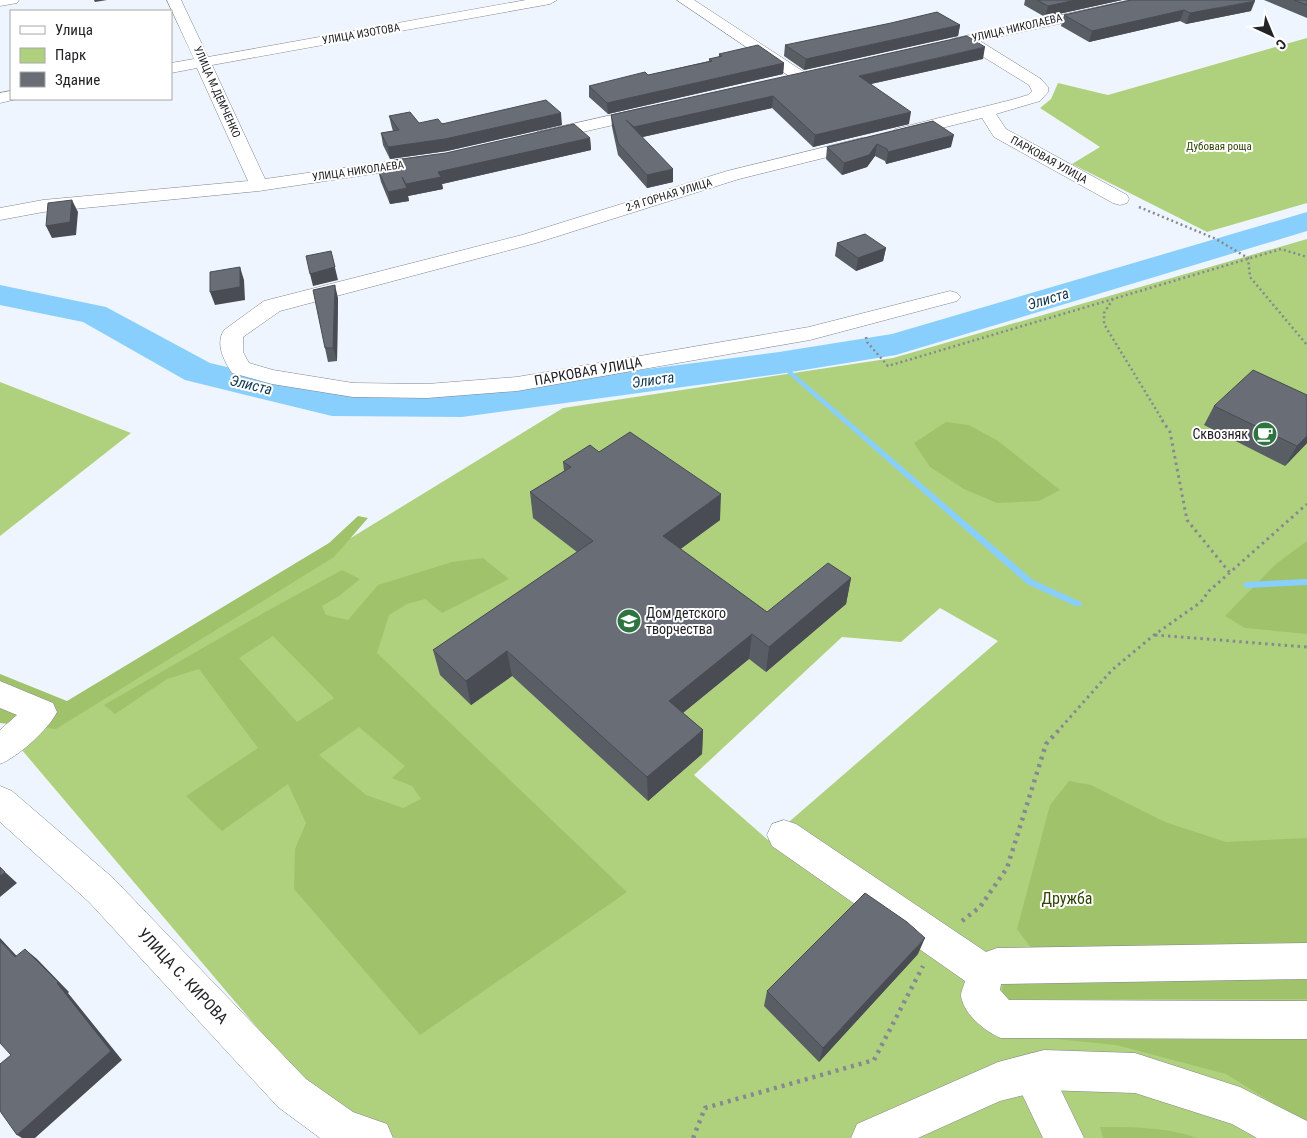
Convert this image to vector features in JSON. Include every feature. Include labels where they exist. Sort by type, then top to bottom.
[{"type":"street","points":[[0,2],[12,0]]},
{"type":"street","name":"УЛИЦА М.ДЕМЧЕНКО","points":[[174,0],[259,185]]},
{"type":"street","name":"УЛИЦА ИЗОТОВА","points":[[172,68],[550,0]]},
{"type":"street","points":[[684,0],[801,77]]},
{"type":"street","name":"УЛИЦА НИКОЛАЕВА","points":[[937,46],[1150,0]]},
{"type":"street","name":"2-Я ГОРНАЯ УЛИЦА","points":[[232,352],[232,335],[272,306],[529,239],[734,174],[986,112],[1034,98],[1040,92],[1040,87],[966,40]]},
{"type":"street","points":[[782,81],[821,72]]},
{"type":"street","points":[[524,140],[660,109]]},
{"type":"street","name":"ПАРКОВАЯ УЛИЦА","points":[[986,112],[1000,133],[1120,199]]},
{"type":"street","name":"УЛИЦА НИКОЛАЕВА","points":[[0,214],[43,206],[259,185],[447,158]]},
{"type":"street","name":"ПАРКОВАЯ УЛИЦА","points":[[232,352],[240,368],[272,377],[353,390],[427,391],[517,384],[810,334],[950,297]]},
{"type":"street","points":[[0,694],[42,712],[0,750]]},
{"type":"street","name":"УЛИЦА С. КИРОВА","points":[[0,801],[54,846],[101,890],[292,1093],[343,1130],[373,1138]]},
{"type":"street","points":[[784,835],[985,973]]},
{"type":"street","points":[[1307,961],[998,966],[985,973],[980,996],[1001,1019],[1307,1020]]},
{"type":"street","points":[[871,1138],[998,1082],[1044,1070],[1135,1073],[1240,1107],[1298,1138]]},
{"type":"street","points":[[1032,1073],[1064,1138]]},
{"type":"path","points":[[1120,199],[1216,239],[1248,258]]},
{"type":"path","points":[[867,342],[888,366],[1281,249],[1307,257]]},
{"type":"path","points":[[1248,258],[1250,277],[1307,345]]},
{"type":"path","points":[[1114,298],[1104,314],[1104,324],[1170,432],[1187,520],[1230,573]]},
{"type":"path","points":[[693,1138],[705,1108],[874,1060],[937,939],[980,907],[1008,868],[1046,744],[1112,670],[1154,636],[1201,602],[1209,591],[1307,504]]},
{"type":"path","points":[[1154,636],[1307,647]]},
{"type":"green space","name":"Дубовая роща","points":[[1307,38],[1307,203],[1207,232],[1072,164],[1100,147],[1040,108],[1051,99],[1058,83],[1108,95]]},
{"type":"green space","name":"Дружба","points":[[1307,239],[1307,1138],[332,1138],[343,1129],[16,743],[563,408],[893,358]],"holes":[[[595,567],[764,638],[845,604],[766,671],[749,659],[668,725],[648,800],[512,676]],[[940,608],[998,641],[768,840],[694,775],[842,637],[901,642]]]},
{"type":"green space","points":[[0,382],[131,433],[0,536]]},
{"type":"green space","points":[[946,422],[969,425],[998,441],[1060,490],[1039,501],[997,503],[964,489],[930,467],[914,443]]},
{"type":"green space","points":[[358,516],[368,518],[334,557],[56,729],[0,723],[0,674],[67,701],[329,543]]},
{"type":"green space","points":[[1307,541],[1307,634],[1245,628],[1225,616],[1276,564]]},
{"type":"green space","points":[[483,558],[509,579],[442,613],[425,599],[407,604],[389,615],[377,653],[627,892],[420,1035],[294,889],[295,849],[306,823],[288,784],[222,831],[186,796],[258,748],[199,669],[167,679],[115,714],[104,705],[342,570],[360,579],[339,596],[322,606],[326,615],[348,620],[378,585],[452,562]],"holes":[[[273,636],[334,698],[297,722],[239,658]],[[359,727],[405,766],[392,778],[412,786],[421,799],[403,808],[366,795],[319,755]]]},
{"type":"green space","points":[[1069,781],[1091,785],[1165,822],[1226,842],[1307,838],[1307,947],[1032,949],[1017,929],[1050,805]]},
{"type":"green space","points":[[1003,980],[1307,980],[1307,999],[1004,999],[1002,992]]},
{"type":"green space","points":[[1307,1033],[1307,1124],[1226,1074],[1116,1045],[1036,1037]]},
{"type":"green space","points":[[1100,1127],[1162,1130],[1197,1138],[1103,1138]]},
{"type":"building","points":[[1037,0],[1076,0],[1048,6]]},
{"type":"building","points":[[1131,0],[1255,1],[1190,13],[1184,10],[1092,31],[1064,15]]},
{"type":"building","points":[[1294,0],[1307,0],[1307,5]]},
{"type":"building","points":[[937,12],[960,25],[806,59],[785,45],[891,23]]},
{"type":"building","points":[[967,36],[985,47],[859,76],[911,112],[815,135],[773,96],[634,127],[626,120],[673,169],[647,175],[618,143],[611,115]]},
{"type":"building","points":[[758,45],[784,63],[607,103],[589,86],[645,72],[648,75],[712,61],[709,59],[722,56],[719,54]]},
{"type":"building","points":[[546,100],[561,113],[445,139],[388,147],[381,133],[399,130],[389,116],[410,112],[419,123],[438,119],[442,124]]},
{"type":"building","points":[[933,121],[954,135],[888,152],[887,149],[877,144],[869,155],[844,163],[827,147]]},
{"type":"building","points":[[574,124],[590,138],[438,172],[441,177],[406,184],[402,177],[407,188],[388,192],[378,170],[397,167],[394,160],[446,153]]},
{"type":"building","points":[[72,200],[70,222],[46,226],[48,203]]},
{"type":"building","points":[[865,234],[886,248],[858,258],[837,243]]},
{"type":"building","points":[[331,251],[335,267],[310,274],[306,256]]},
{"type":"building","points":[[240,267],[240,287],[210,292],[210,272]]},
{"type":"building","points":[[335,285],[333,348],[325,348],[313,290]]},
{"type":"building","points":[[1253,370],[1307,395],[1307,436],[1297,446],[1214,406]]},
{"type":"building","name":"Дом детского творчества","points":[[630,432],[721,494],[663,536],[767,612],[828,563],[851,578],[769,647],[752,634],[669,701],[703,730],[647,777],[507,651],[466,681],[433,650],[593,541],[530,492],[571,467],[563,462],[590,445],[599,452]]},
{"type":"building","points":[[0,867],[5,872],[0,876]]},
{"type":"building","points":[[865,893],[907,922],[925,938],[823,1048],[767,991]]},
{"type":"building","points":[[0,941],[15,957],[25,949],[58,982],[111,1051],[17,1135],[0,1111],[0,1064],[11,1055],[0,1043]]},
{"type":"waterway","name":"Элиста","points":[[0,295],[94,314],[198,372],[332,404],[462,405],[779,363],[896,344],[1307,221]]},
{"type":"waterway","points":[[779,363],[1030,582],[1078,604]]},
{"type":"waterway","points":[[1247,585],[1307,582]]},
{"type":"place","name":"Сквозняк","points":[[1265,434]]},
{"type":"place","name":"Дом детского творчества","points":[[629,621]]}]
